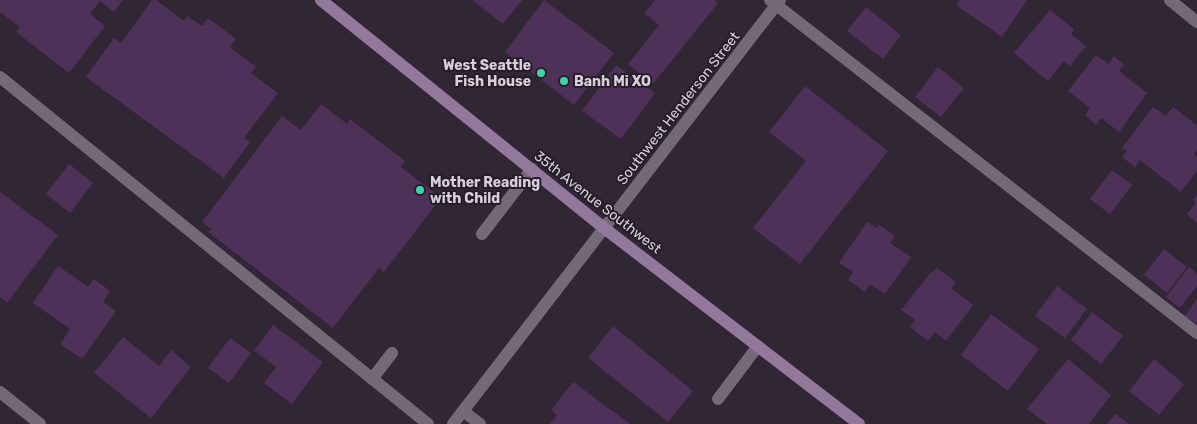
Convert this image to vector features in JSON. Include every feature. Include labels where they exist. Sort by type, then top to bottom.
[{"type":"main road","name":"35th Avenue Southwest","points":[[321,0],[604,228],[858,424]]},
{"type":"street","points":[[1170,0],[1197,22]]},
{"type":"street","points":[[775,2],[1197,333]]},
{"type":"street","name":"Southwest Henderson Street","points":[[452,424],[604,228],[775,2]]},
{"type":"street","points":[[0,77],[428,424]]},
{"type":"street","points":[[482,234],[532,169]]},
{"type":"street","points":[[718,399],[758,346]]},
{"type":"street","points":[[372,379],[392,354]]},
{"type":"street","points":[[0,392],[40,424]]},
{"type":"street","points":[[463,411],[480,424]]},
{"type":"building","points":[[0,0],[123,0],[114,12],[100,1],[90,14],[105,26],[69,73],[16,32],[20,27],[0,12]]},
{"type":"building","points":[[152,0],[156,0],[184,21],[187,16],[202,26],[208,18],[236,39],[230,47],[256,67],[251,73],[278,93],[244,138],[250,142],[224,178],[86,77],[114,38],[121,43]]},
{"type":"building","points":[[472,0],[522,0],[503,24]]},
{"type":"building","points":[[544,0],[614,53],[574,105],[505,52]]},
{"type":"building","points":[[655,0],[714,0],[718,3],[653,84],[628,64],[659,25],[644,13]]},
{"type":"building","points":[[960,0],[1027,0],[1002,37],[956,5]]},
{"type":"building","points":[[866,7],[901,35],[883,59],[847,31]]},
{"type":"building","points":[[1050,10],[1074,29],[1071,34],[1086,46],[1070,66],[1064,61],[1048,81],[1014,53]]},
{"type":"building","points":[[1096,55],[1109,64],[1114,56],[1124,65],[1119,71],[1147,93],[1119,132],[1101,118],[1096,125],[1085,115],[1090,108],[1068,91]]},
{"type":"building","points":[[616,65],[655,93],[621,139],[582,111]]},
{"type":"building","points":[[938,67],[964,88],[941,117],[915,97]]},
{"type":"building","points":[[805,86],[888,151],[800,264],[753,228],[806,161],[769,132]]},
{"type":"building","points":[[321,104],[347,124],[350,119],[405,161],[401,167],[441,198],[384,272],[379,268],[333,328],[208,232],[211,229],[202,222],[282,116],[301,130]]},
{"type":"building","points":[[1153,107],[1166,116],[1173,107],[1197,125],[1197,150],[1194,154],[1197,157],[1197,171],[1181,192],[1140,160],[1135,167],[1122,157],[1127,151],[1122,148]]},
{"type":"building","points":[[69,164],[93,183],[70,213],[46,194]]},
{"type":"building","points":[[1112,170],[1132,185],[1110,214],[1090,199]]},
{"type":"building","points":[[0,192],[58,235],[7,303],[0,297]]},
{"type":"building","points":[[1197,195],[1197,223],[1187,214],[1196,203],[1193,200]]},
{"type":"building","points":[[867,222],[877,228],[879,225],[895,236],[890,243],[911,257],[885,294],[870,284],[865,292],[848,280],[853,272],[839,263]]},
{"type":"building","points":[[1164,249],[1187,267],[1167,293],[1144,275]]},
{"type":"building","points":[[58,266],[88,287],[94,279],[110,291],[103,302],[116,311],[82,359],[60,344],[70,329],[33,303]]},
{"type":"building","points":[[1189,267],[1197,274],[1197,286],[1180,308],[1166,297]]},
{"type":"building","points":[[937,268],[956,282],[951,288],[973,305],[946,341],[935,332],[928,341],[910,327],[915,320],[901,310],[931,272]]},
{"type":"building","points":[[1057,286],[1087,309],[1065,338],[1035,316]]},
{"type":"building","points":[[1197,299],[1197,324],[1185,316]]},
{"type":"building","points":[[1092,312],[1123,336],[1101,364],[1071,340]]},
{"type":"building","points":[[991,314],[1039,349],[1008,391],[961,355]]},
{"type":"building","points":[[273,325],[323,362],[292,404],[264,383],[276,367],[254,351]]},
{"type":"building","points":[[613,326],[693,391],[668,422],[588,358]]},
{"type":"building","points":[[123,337],[159,366],[171,350],[191,367],[151,418],[94,373]]},
{"type":"building","points":[[230,338],[251,353],[229,383],[208,368]]},
{"type":"building","points":[[1068,359],[1111,395],[1089,424],[1047,424],[1027,409]]},
{"type":"building","points":[[1154,359],[1184,384],[1159,415],[1129,391]]},
{"type":"building","points":[[573,382],[630,424],[550,424],[557,415],[551,410]]},
{"type":"building","points":[[1115,414],[1129,424],[1107,424]]},
{"type":"place","name":"West Seattle Fish House","points":[[541,73]]},
{"type":"place","name":"Banh Mi XO","points":[[564,81]]},
{"type":"place","name":"Mother Reading with Child","points":[[420,190]]}]
